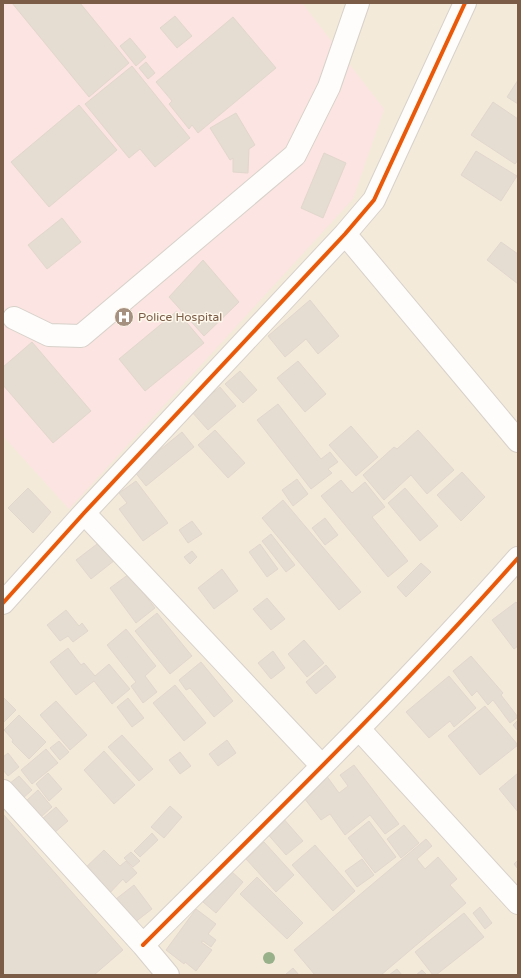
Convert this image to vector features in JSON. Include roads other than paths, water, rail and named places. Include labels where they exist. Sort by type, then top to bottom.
[{"type":"street","points":[[14,318],[49,335],[81,336],[295,155],[329,87],[358,3]]},
{"type":"street","points":[[3,603],[84,513],[374,200],[465,3]]},
{"type":"street","points":[[344,234],[518,441]]},
{"type":"street","points":[[84,513],[322,766]]},
{"type":"street","points":[[143,945],[359,729],[462,621],[518,558]]},
{"type":"street","points":[[359,729],[518,903]]},
{"type":"street","points":[[3,791],[143,945],[168,975]]},
{"type":"place","name":"Police Hospital","points":[[124,317]]}]
